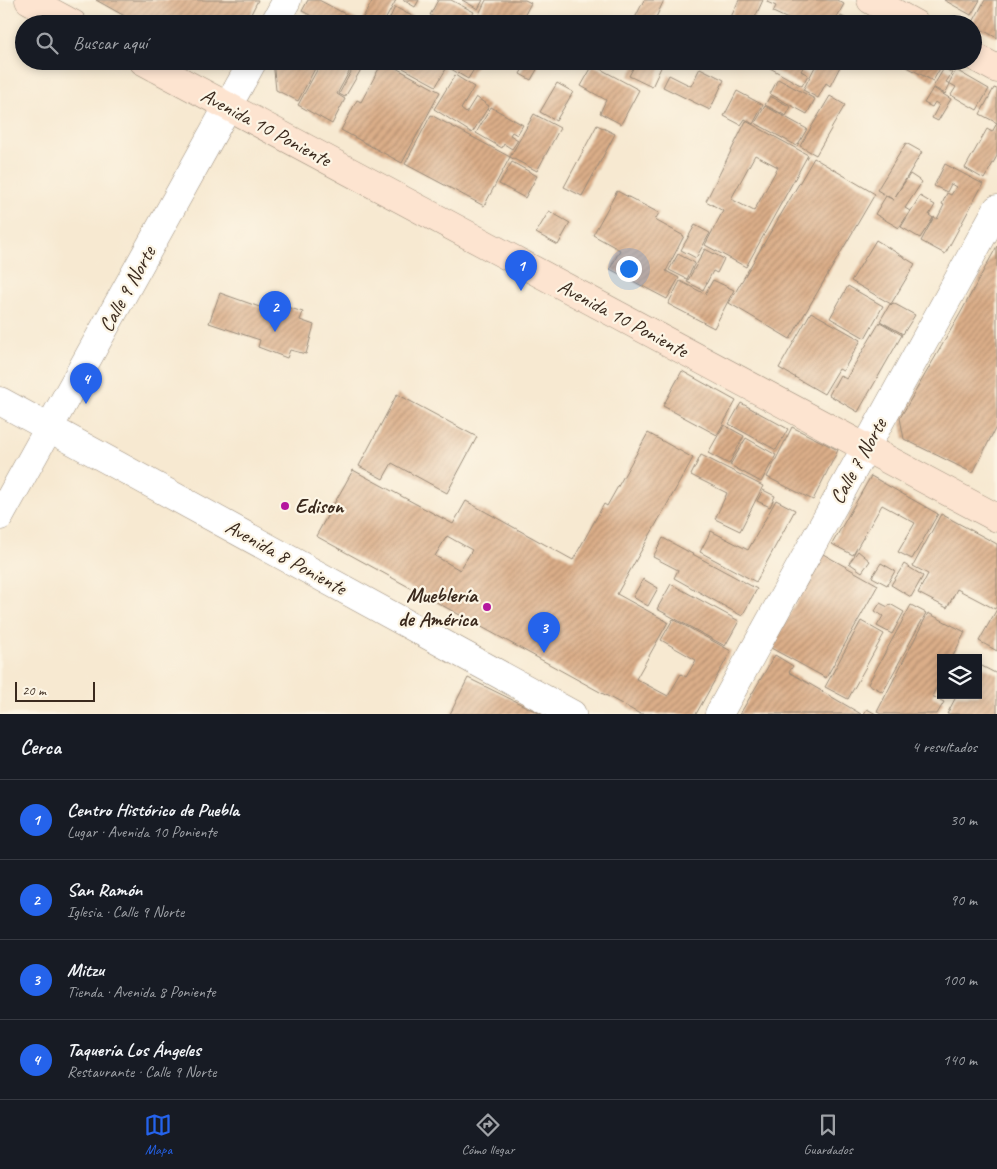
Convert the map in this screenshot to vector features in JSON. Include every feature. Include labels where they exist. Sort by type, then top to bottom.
[{"type":"main road","points":[[29,0],[56,15]]},
{"type":"main road","points":[[871,0],[898,15]]},
{"type":"main road","points":[[982,61],[997,69]]},
{"type":"main road","name":"Avenida 10 Poniente","points":[[160,70],[997,518]]},
{"type":"street","points":[[279,15],[287,0]]},
{"type":"street","name":"Calle 9 Norte","points":[[0,516],[248,70]]},
{"type":"street","name":"Calle 7 Norte","points":[[719,714],[997,209]]},
{"type":"street","name":"Avenida 8 Poniente","points":[[0,401],[572,714]]},
{"type":"building","points":[[96,0],[258,0],[250,15],[123,15]]},
{"type":"building","points":[[308,0],[319,0],[347,15],[310,15],[302,11]]},
{"type":"building","points":[[373,0],[396,0],[388,15],[364,15]]},
{"type":"building","points":[[403,0],[419,0],[415,7]]},
{"type":"building","points":[[438,0],[451,0],[474,12],[472,15],[430,15]]},
{"type":"building","points":[[462,0],[483,0],[478,9]]},
{"type":"building","points":[[486,0],[525,0],[531,3],[525,15],[479,14]]},
{"type":"building","points":[[644,0],[664,0],[657,15],[636,15]]},
{"type":"building","points":[[739,0],[763,0],[756,15],[732,15]]},
{"type":"building","points":[[768,0],[837,0],[844,4],[838,15],[779,15],[773,12],[776,6],[767,2]]},
{"type":"building","points":[[944,0],[980,0],[971,15]]},
{"type":"building","points":[[985,0],[997,0],[997,38],[982,30],[982,15],[977,15]]},
{"type":"building","points":[[395,7],[410,15],[391,15]]},
{"type":"building","points":[[274,70],[314,70],[298,101],[276,90]]},
{"type":"building","points":[[317,70],[350,70],[337,94],[345,99],[332,124],[298,105]]},
{"type":"building","points":[[352,70],[361,70],[345,97],[339,94]]},
{"type":"building","points":[[378,70],[400,70],[440,92],[402,163],[341,130],[357,100],[361,102]]},
{"type":"building","points":[[407,70],[445,70],[436,86]]},
{"type":"building","points":[[453,70],[474,70],[468,79]]},
{"type":"building","points":[[522,70],[537,70],[531,80],[520,74]]},
{"type":"building","points":[[590,70],[602,70],[639,90],[621,124],[600,113],[606,100],[581,86]]},
{"type":"building","points":[[632,70],[660,70],[652,87],[629,76]]},
{"type":"building","points":[[699,70],[704,70],[724,80],[710,110],[663,87],[669,75],[691,86]]},
{"type":"building","points":[[774,70],[802,70],[808,75],[802,86]]},
{"type":"building","points":[[813,70],[838,70],[830,86],[826,83],[818,98],[803,90]]},
{"type":"building","points":[[913,70],[939,70],[933,81]]},
{"type":"building","points":[[943,70],[952,73],[946,82],[950,84],[945,94],[933,87]]},
{"type":"building","points":[[956,70],[989,89],[977,110],[951,95],[956,87],[949,83]]},
{"type":"building","points":[[455,75],[474,87],[461,109],[466,113],[476,97],[489,106],[472,133],[434,109]]},
{"type":"building","points":[[778,79],[815,99],[807,114],[770,94]]},
{"type":"building","points":[[557,83],[573,92],[556,121],[540,112]]},
{"type":"building","points":[[933,88],[951,99],[938,121],[932,118],[939,105],[935,102],[932,107],[924,103]]},
{"type":"building","points":[[994,88],[997,89],[997,123],[980,114]]},
{"type":"building","points":[[737,91],[763,105],[753,124],[745,119],[741,125],[724,116]]},
{"type":"building","points":[[770,96],[791,107],[786,116],[765,105]]},
{"type":"building","points":[[830,96],[845,105],[816,155],[800,146]]},
{"type":"building","points":[[765,106],[807,129],[797,146],[755,123]]},
{"type":"building","points":[[491,107],[523,125],[517,135],[512,132],[510,135],[518,140],[512,149],[504,144],[502,148],[476,133]]},
{"type":"building","points":[[534,114],[560,128],[537,171],[510,157]]},
{"type":"building","points":[[431,115],[510,157],[484,206],[405,164]]},
{"type":"building","points":[[746,121],[808,155],[746,267],[705,245],[723,211],[706,201]],"holes":[[[755,155],[778,167],[754,211],[731,199]]]},
{"type":"building","points":[[997,123],[997,156],[984,179],[965,168],[987,129],[992,132]]},
{"type":"building","points":[[597,125],[615,134],[582,196],[564,187]]},
{"type":"building","points":[[906,143],[922,152],[895,197],[910,174],[922,182],[905,208],[910,211],[899,228],[875,214],[886,196],[894,200],[877,190]]},
{"type":"building","points":[[814,158],[875,194],[790,339],[729,303]]},
{"type":"building","points":[[512,162],[537,176],[525,198],[499,184]]},
{"type":"building","points":[[945,164],[983,184],[945,254],[921,241],[934,217],[937,219],[944,205],[942,204],[947,193],[951,195],[956,187],[951,184],[947,192],[934,186]]},
{"type":"building","points":[[617,191],[659,213],[655,220],[684,236],[666,271],[679,278],[667,299],[610,269],[620,250],[593,235]]},
{"type":"building","points":[[920,196],[935,205],[929,215],[933,218],[920,238],[901,227]]},
{"type":"building","points":[[549,211],[570,223],[558,245],[536,233]]},
{"type":"building","points":[[695,225],[710,233],[696,258],[681,250]]},
{"type":"building","points":[[876,240],[915,264],[891,304],[851,281]]},
{"type":"building","points":[[997,246],[997,425],[973,473],[904,439],[900,418]]},
{"type":"building","points":[[705,249],[724,259],[717,273],[713,271],[703,290],[687,282]]},
{"type":"building","points":[[678,254],[695,263],[687,279],[669,270]]},
{"type":"building","points":[[713,280],[734,290],[714,328],[668,304],[680,281],[705,294]]},
{"type":"building","points":[[848,286],[883,306],[865,338],[830,318]]},
{"type":"building","points":[[220,293],[268,310],[271,302],[303,312],[300,320],[314,325],[306,354],[290,350],[287,358],[258,347],[260,340],[209,323]]},
{"type":"building","points":[[893,303],[915,315],[903,334],[880,321],[890,304]]},
{"type":"building","points":[[811,312],[861,340],[843,371],[839,369],[824,394],[779,368]]},
{"type":"building","points":[[880,322],[902,335],[858,412],[829,395],[840,375],[846,379]]},
{"type":"building","points":[[682,371],[736,401],[717,435],[663,406]]},
{"type":"building","points":[[397,394],[477,437],[447,493],[392,463],[383,479],[359,466]]},
{"type":"building","points":[[741,403],[788,429],[776,450],[729,424]]},
{"type":"building","points":[[724,425],[744,436],[729,464],[708,453]]},
{"type":"building","points":[[792,427],[838,450],[813,500],[767,477]]},
{"type":"building","points":[[648,433],[693,458],[617,594],[668,622],[636,679],[668,696],[681,674],[686,677],[696,660],[661,640],[673,619],[731,651],[696,714],[640,714],[316,536],[353,470],[453,524],[466,501],[573,560],[604,504],[607,506]],"holes":[[[447,536],[472,550],[460,570],[435,556]]]},
{"type":"building","points":[[746,438],[776,455],[761,482],[730,465]]},
{"type":"building","points":[[701,455],[763,486],[740,531],[715,519],[727,493],[691,475]]},
{"type":"building","points":[[871,476],[938,514],[912,559],[898,552],[915,523],[882,505],[853,555],[832,544]]},
{"type":"building","points":[[763,490],[775,496],[770,507],[757,501]]},
{"type":"building","points":[[776,500],[795,510],[756,582],[700,552],[711,531],[748,550]]},
{"type":"building","points":[[941,514],[997,544],[997,605],[995,609],[957,589],[947,608],[918,593],[928,574],[913,566]]},
{"type":"building","points":[[663,538],[757,589],[742,616],[674,578],[678,570],[653,557]]},
{"type":"building","points":[[858,551],[870,561],[862,572],[849,563]]},
{"type":"building","points":[[823,554],[878,585],[826,678],[771,648]]},
{"type":"building","points":[[881,563],[895,571],[887,585],[872,577]]},
{"type":"building","points":[[904,564],[923,576],[911,597],[891,585]]},
{"type":"building","points":[[643,579],[658,588],[648,606],[633,597]]},
{"type":"building","points":[[671,584],[739,621],[725,646],[657,609]]},
{"type":"building","points":[[880,603],[888,607],[890,604],[904,612],[892,634],[877,626],[883,616],[875,611]]},
{"type":"building","points":[[911,605],[926,613],[883,692],[868,684]]},
{"type":"building","points":[[997,609],[997,651],[979,641]]},
{"type":"building","points":[[928,613],[965,632],[954,654],[937,654],[937,687],[932,696],[944,702],[937,714],[881,714],[877,712]]},
{"type":"building","points":[[861,621],[884,634],[848,699],[825,687]]},
{"type":"building","points":[[775,655],[793,666],[789,672],[861,714],[740,714]]},
{"type":"building","points":[[982,666],[997,674],[997,714],[947,714],[955,699],[982,699]]},
{"type":"building","points":[[468,678],[541,714],[450,714]]},
{"type":"building","points":[[867,709],[876,714],[864,714]]},
{"type":"place","name":"Centro Histórico de Puebla","points":[[521,291]]},
{"type":"place","name":"San Ramón","points":[[275,332]]},
{"type":"place","name":"Taquería Los Ángeles","points":[[86,404]]},
{"type":"place","name":"Edison","points":[[285,506]]},
{"type":"place","name":"Mueblería de América","points":[[487,607]]},
{"type":"place","name":"Mitzu","points":[[544,653]]}]
